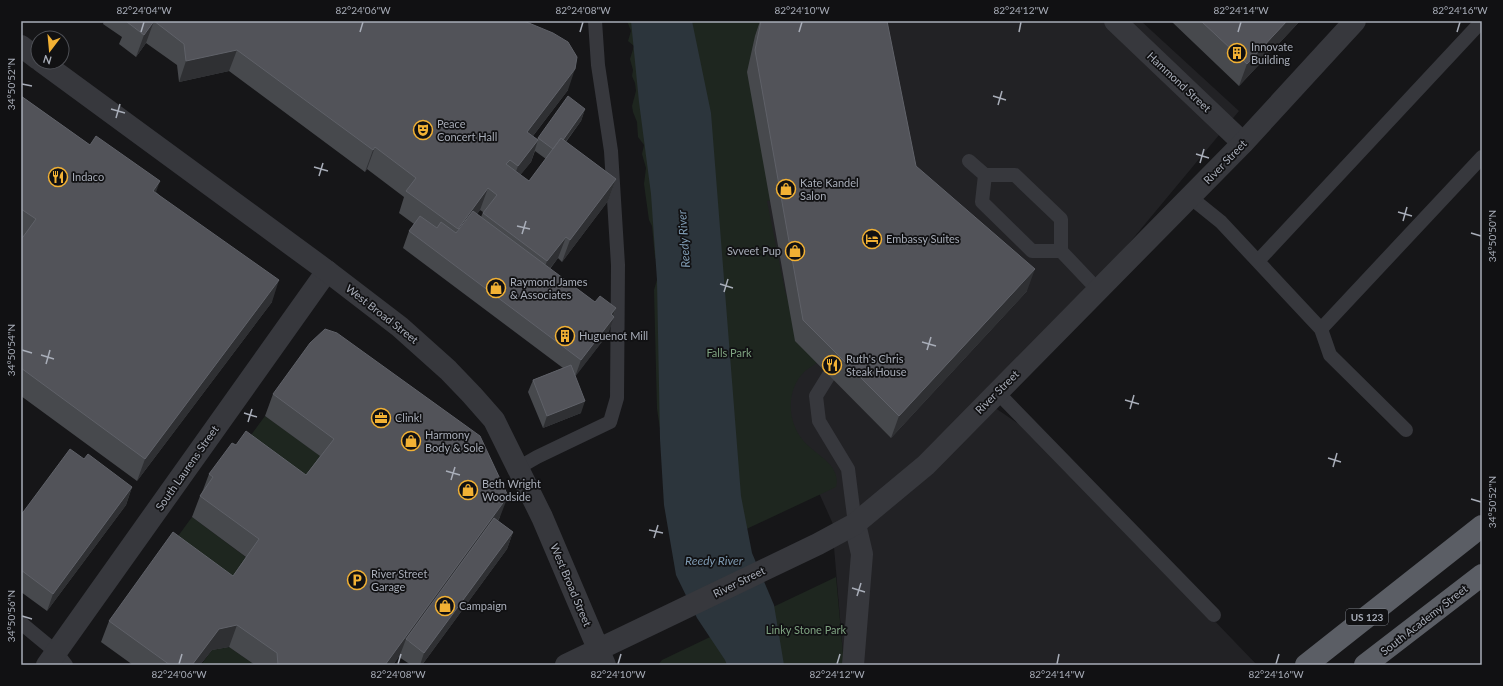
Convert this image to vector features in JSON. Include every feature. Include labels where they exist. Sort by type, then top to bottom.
[{"type":"highway","name":"US 123","points":[[1306,665],[1482,526]]},
{"type":"highway","name":"South Academy Street","points":[[1366,665],[1482,575]]},
{"type":"street","name":"Hammond Street","points":[[1114,21],[1243,143]]},
{"type":"street","name":"River Street","points":[[566,665],[602,657],[644,627],[818,544],[855,524],[926,465],[1243,143],[1355,21]]},
{"type":"street","points":[[21,46],[30,53]]},
{"type":"street","name":"West Broad Street","points":[[53,70],[327,271],[400,327],[448,370],[494,420],[542,516],[602,657]]},
{"type":"street","name":"South Laurens Street","points":[[56,661],[327,271]]},
{"type":"street","points":[[852,665],[862,554],[855,524]]},
{"type":"lane","points":[[518,468],[537,457],[610,422],[617,398],[618,265],[611,151],[598,64],[595,21]]},
{"type":"lane","points":[[1258,261],[1482,21]]},
{"type":"lane","points":[[1321,329],[1482,157]]},
{"type":"lane","points":[[969,161],[985,175],[1015,175],[1061,219],[1061,251],[1098,290]]},
{"type":"lane","points":[[985,175],[982,202],[1032,251],[1061,251]]},
{"type":"lane","points":[[1190,197],[1221,222],[1258,261],[1321,329],[1330,355],[1406,430]]},
{"type":"lane","points":[[829,375],[816,396],[819,421],[848,469],[855,524]]},
{"type":"lane","points":[[997,392],[1214,615]]},
{"type":"lane","points":[[21,623],[56,661]]},
{"type":"shaded area","points":[[763,21],[1141,21],[1239,111],[1037,354],[985,401],[1038,437],[1257,665],[844,665],[834,547],[837,533],[793,435],[747,72]]},
{"type":"green space","name":"Falls Park","points":[[627,21],[769,21],[777,199],[767,201],[785,291],[793,316],[818,362],[805,371],[794,387],[791,414],[793,423],[802,439],[831,466],[837,479],[836,487],[674,563],[672,508],[657,409],[654,290],[659,273],[659,266],[655,257],[652,226],[649,220],[644,184],[646,168],[642,154],[644,145],[638,137],[637,122],[632,106],[636,91],[630,59],[634,46],[628,41],[631,31]]},
{"type":"green space","points":[[265,416],[326,460],[299,497],[238,453]]},
{"type":"green space","points":[[192,517],[251,561],[225,597],[165,554]]},
{"type":"green space","name":"Linky Stone Park","points":[[836,577],[844,665],[658,665],[662,660]]},
{"type":"green space","points":[[229,647],[255,665],[201,665],[212,650]]},
{"type":"water","name":"Reedy River","points":[[631,21],[692,21],[711,113],[741,496],[752,553],[774,605],[784,665],[727,665],[697,618],[676,575],[664,505],[660,439],[657,280],[651,194],[639,102]]},
{"type":"building","points":[[154,21],[144,35],[127,22]]},
{"type":"building","name":"Peace Concert Hall","points":[[154,21],[524,21],[553,33],[568,42],[577,57],[575,69],[527,132],[538,140],[518,166],[510,160],[506,164],[529,181],[561,138],[616,179],[570,240],[566,237],[547,261],[483,213],[497,195],[488,188],[458,229],[406,191],[416,178],[375,147],[373,150],[237,50],[186,61],[184,44]]},
{"type":"building","name":"Embassy Suites","points":[[761,21],[887,21],[916,166],[1035,269],[899,416],[803,320],[755,50]]},
{"type":"building","points":[[1201,21],[1287,21],[1247,64]]},
{"type":"building","points":[[21,96],[90,145],[96,136],[160,181],[153,191],[279,280],[145,459],[21,368],[21,237],[23,237],[36,219],[21,209]]},
{"type":"building","points":[[568,96],[585,109],[563,140],[561,138],[553,149],[538,138]]},
{"type":"building","points":[[473,211],[595,302],[600,296],[616,308],[611,314],[614,317],[581,360],[409,231],[420,216],[437,228],[441,222],[456,233]]},
{"type":"building","points":[[325,329],[337,333],[480,436],[508,496],[385,665],[278,665],[277,653],[237,625],[219,629],[192,665],[170,665],[109,621],[173,532],[233,576],[259,539],[200,496],[213,477],[209,474],[232,443],[236,445],[246,431],[306,475],[334,439],[273,394],[310,343]]},
{"type":"building","points":[[571,365],[585,401],[547,416],[533,380]]},
{"type":"building","points":[[70,449],[84,459],[88,454],[132,487],[53,594],[21,570],[21,515]]},
{"type":"building","points":[[494,518],[513,532],[424,653],[406,639]]},
{"type":"place","name":"Innovate Building","points":[[1237,53]]},
{"type":"place","name":"Peace Concert Hall","points":[[423,130]]},
{"type":"place","name":"Indaco","points":[[58,177]]},
{"type":"place","name":"Kate Kandel Salon","points":[[786,189]]},
{"type":"place","name":"Embassy Suites","points":[[872,239]]},
{"type":"place","name":"Svveet Pup","points":[[795,251]]},
{"type":"place","name":"Raymond James & Associates","points":[[496,288]]},
{"type":"place","name":"Huguenot Mill","points":[[565,336]]},
{"type":"place","name":"Ruth's Chris Steak House","points":[[832,365]]},
{"type":"place","name":"Clink!","points":[[381,418]]},
{"type":"place","name":"Harmony Body & Sole","points":[[411,441]]},
{"type":"place","name":"Beth Wright Woodside","points":[[468,490]]},
{"type":"place","name":"River Street Garage","points":[[357,580]]},
{"type":"place","name":"Campaign","points":[[445,606]]}]
